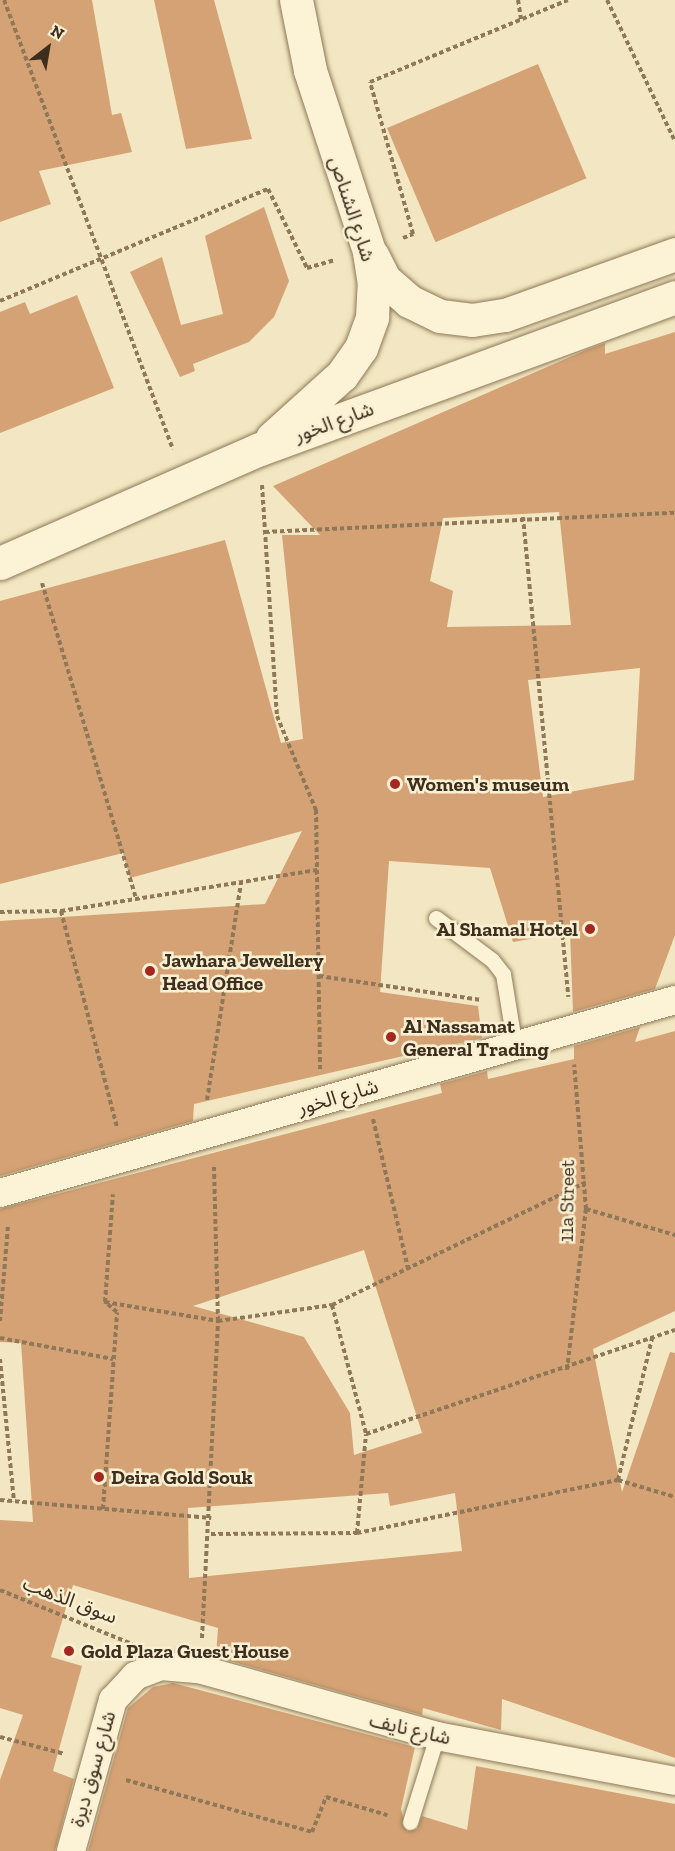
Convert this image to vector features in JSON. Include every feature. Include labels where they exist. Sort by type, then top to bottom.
[{"type":"main road","name":"شارع الشناص","points":[[260,449],[342,375],[361,348],[372,317],[369,251],[336,161],[296,0]]},
{"type":"main road","points":[[369,251],[385,280],[409,302],[440,316],[472,320],[505,315],[675,254]]},
{"type":"main road","name":"شارع الخور","points":[[0,564],[260,449],[675,297]]},
{"type":"street","name":"شارع الخور","points":[[3,1192],[675,1000]]},
{"type":"street","name":"شارع نايف","points":[[149,1669],[200,1669],[437,1736],[675,1781]]},
{"type":"street","name":"شارع سوق ديرة","points":[[70,1851],[113,1700],[149,1669]]},
{"type":"lane","points":[[436,918],[492,960],[512,1005],[515,1047]]},
{"type":"lane","points":[[410,1822],[437,1736]]},
{"type":"path","points":[[4,0],[186,483]]},
{"type":"path","points":[[518,0],[521,20]]},
{"type":"path","points":[[607,0],[675,141]]},
{"type":"path","points":[[260,449],[277,716],[316,810],[320,1102]]},
{"type":"path","points":[[265,532],[523,517],[675,513]]},
{"type":"path","name":"11a Street","points":[[523,517],[586,1182],[586,1209],[567,1370]]},
{"type":"path","points":[[32,551],[136,899]]},
{"type":"path","points":[[0,912],[61,911],[318,870]]},
{"type":"path","points":[[200,1669],[212,1518],[218,1321],[207,1134],[241,882]]},
{"type":"path","points":[[61,911],[120,1159],[105,1302]]},
{"type":"path","points":[[319,976],[512,1005]]},
{"type":"path","points":[[366,1089],[408,1268]]},
{"type":"path","points":[[105,1302],[218,1321],[332,1305],[586,1182]]},
{"type":"path","points":[[0,1321],[9,1244],[3,1192]]},
{"type":"path","points":[[586,1209],[675,1235]]},
{"type":"path","points":[[103,1509],[117,1312],[105,1302]]},
{"type":"path","points":[[332,1305],[366,1434],[357,1533]]},
{"type":"path","points":[[366,1434],[567,1370],[675,1330]]},
{"type":"path","points":[[0,1338],[113,1359]]},
{"type":"path","points":[[618,1480],[652,1338]]},
{"type":"path","points":[[0,1359],[14,1501]]},
{"type":"path","points":[[211,1534],[357,1533],[618,1480],[675,1497]]},
{"type":"path","points":[[0,1500],[212,1518]]},
{"type":"path","name":"سوق الذهب","points":[[0,1590],[127,1638],[149,1669]]},
{"type":"path","points":[[0,1737],[312,1832],[326,1797],[410,1822]]},
{"type":"building","points":[[0,0],[92,0],[112,115],[121,113],[132,152],[39,171],[51,204],[0,222]]},
{"type":"building","points":[[154,0],[214,0],[252,139],[186,149]]},
{"type":"building","points":[[538,64],[586,178],[435,242],[387,128]]},
{"type":"building","points":[[264,207],[289,281],[274,317],[249,342],[193,364],[195,371],[180,377],[130,272],[162,257],[181,325],[223,314],[205,236]]},
{"type":"building","points":[[77,295],[114,388],[0,433],[0,312],[25,302],[30,314]]},
{"type":"building","points":[[675,332],[675,935],[655,989],[573,1012],[570,932],[513,942],[490,868],[389,861],[380,992],[478,1006],[482,1038],[194,1104],[193,1121],[0,1176],[0,921],[265,904],[302,831],[130,878],[123,853],[0,884],[0,601],[225,540],[281,743],[303,739],[282,535],[320,535],[273,486],[605,343],[605,354]],"holes":[[[559,512],[571,625],[447,627],[453,591],[430,581],[443,518]],[[640,668],[634,780],[543,797],[528,680]]]},
{"type":"building","points":[[640,1027],[635,1042],[675,1031],[675,1311],[593,1349],[622,1492],[670,1352],[675,1353],[675,1758],[502,1699],[501,1730],[423,1708],[422,1715],[216,1657],[218,1628],[73,1585],[51,1657],[82,1666],[53,1771],[74,1779],[55,1851],[0,1851],[0,1780],[23,1715],[0,1708],[0,1520],[33,1522],[21,1343],[0,1342],[0,1209],[442,1093],[440,1084],[487,1071],[488,1079],[574,1059],[574,1046]],"holes":[[[364,1250],[422,1433],[354,1455],[350,1413],[304,1337],[193,1306]],[[388,1493],[390,1506],[455,1493],[462,1551],[189,1578],[188,1508]]]},
{"type":"building","points":[[173,1683],[415,1747],[401,1809],[407,1831],[417,1829],[422,1816],[467,1830],[476,1766],[675,1804],[675,1851],[88,1851],[128,1708],[153,1687]]},
{"type":"place","name":"Women's museum","points":[[395,784]]},
{"type":"place","name":"Al Shamal Hotel","points":[[590,929]]},
{"type":"place","name":"Jawhara Jewellery Head Office","points":[[150,971]]},
{"type":"place","name":"Al Nassamat General Trading","points":[[391,1037]]},
{"type":"place","name":"Deira Gold Souk","points":[[99,1477]]},
{"type":"place","name":"Gold Plaza Guest House","points":[[69,1651]]}]
